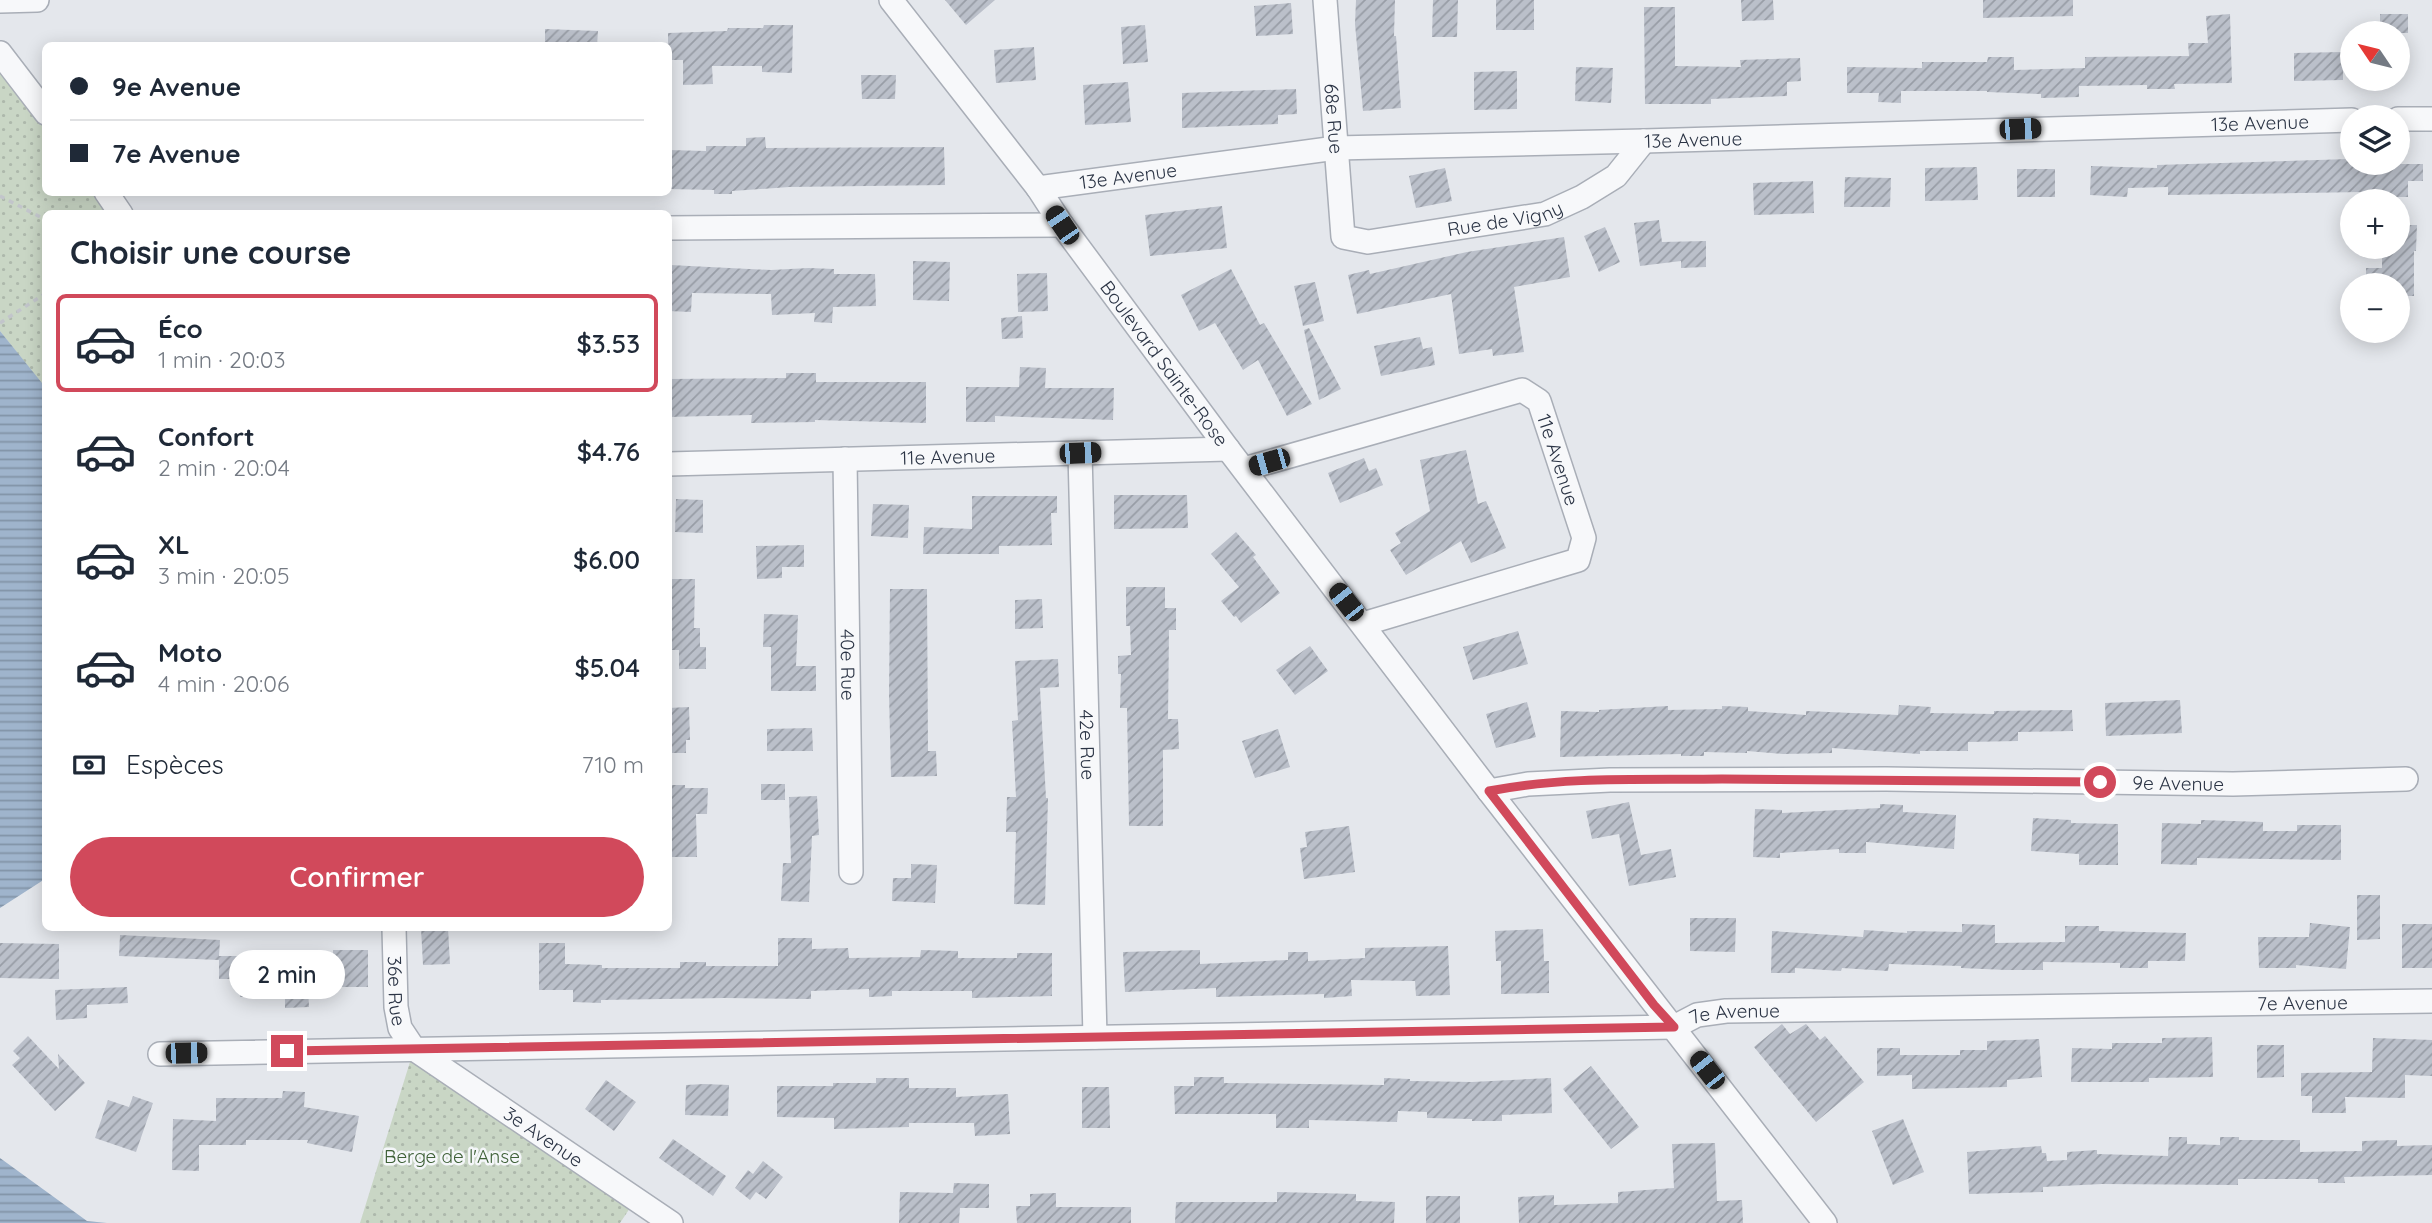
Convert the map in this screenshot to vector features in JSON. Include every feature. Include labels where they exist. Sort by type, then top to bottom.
[{"type":"street","points":[[0,1],[37,0]]},
{"type":"street","name":"Boulevard Sainte-Rose","points":[[891,0],[1038,188],[1062,225],[1228,449],[1489,791],[1825,1223]]},
{"type":"street","name":"68e Rue","points":[[1325,0],[1343,237]]},
{"type":"street","points":[[0,53],[42,108]]},
{"type":"street","points":[[2410,119],[2432,119]]},
{"type":"street","name":"13e Avenue","points":[[1038,188],[1336,148],[2340,120]]},
{"type":"street","name":"Rue de Vigny","points":[[1343,237],[1368,242],[1545,214],[1582,197],[1616,176],[1644,141]]},
{"type":"street","points":[[672,228],[1062,225]]},
{"type":"street","name":"11e Avenue","points":[[1244,469],[1522,390],[1539,401],[1584,538],[1577,560],[1363,624]]},
{"type":"street","name":"11e Avenue","points":[[672,464],[1228,449]]},
{"type":"street","name":"42e Rue","points":[[1080,453],[1095,1037]]},
{"type":"street","name":"40e Rue","points":[[845,459],[851,872]]},
{"type":"street","name":"9e Avenue","points":[[1489,791],[1528,784],[1610,780],[1886,779],[2233,784],[2406,779]]},
{"type":"street","name":"36e Rue","points":[[394,931],[396,1007],[400,1028],[414,1049]]},
{"type":"street","name":"7e Avenue","points":[[160,1054],[1674,1027],[1697,1015],[1726,1011],[2432,1001]]},
{"type":"street","name":"3e Avenue","points":[[414,1049],[671,1223]]},
{"type":"path","points":[[0,196],[42,218]]},
{"type":"path","points":[[0,323],[42,296]]},
{"type":"green space","points":[[0,70],[42,121],[42,196],[105,196],[117,210],[42,210],[42,384],[0,331]]},
{"type":"green space","name":"Berge de l'Anse","points":[[414,1049],[636,1199],[620,1223],[360,1223]]},
{"type":"water","points":[[0,331],[42,383],[42,881],[0,908]]},
{"type":"water","points":[[0,1158],[87,1221],[107,1223],[0,1223]]},
{"type":"building","points":[[945,0],[995,0],[966,25]]},
{"type":"building","points":[[1356,0],[1395,0],[1394,36],[1401,108],[1363,111],[1355,24]]},
{"type":"building","points":[[1433,0],[1458,0],[1457,37],[1432,37]]},
{"type":"building","points":[[1496,0],[1534,0],[1534,30],[1496,30]]},
{"type":"building","points":[[1741,0],[1773,0],[1774,20],[1742,21]]},
{"type":"building","points":[[1983,0],[2073,0],[2073,16],[1983,18]]},
{"type":"building","points":[[1291,3],[1293,34],[1256,36],[1254,6]]},
{"type":"building","points":[[1644,7],[1675,7],[1675,66],[1741,67],[1740,60],[1800,58],[1801,81],[1787,82],[1787,96],[1711,99],[1711,104],[1645,104]]},
{"type":"building","points":[[2230,14],[2232,83],[2174,84],[2175,89],[2147,89],[2147,85],[2079,86],[2079,97],[2041,98],[2041,94],[1987,91],[1901,91],[1901,103],[1878,102],[1879,93],[1847,93],[1847,67],[1922,68],[1922,62],[1987,62],[1988,57],[2014,57],[2014,70],[2085,68],[2085,57],[2189,56],[2188,43],[2208,43],[2206,16]]},
{"type":"building","points":[[2380,14],[2408,14],[2408,21],[2380,21]]},
{"type":"building","points":[[764,25],[793,25],[792,73],[762,72],[762,66],[712,66],[713,84],[683,85],[683,60],[672,60],[672,42],[668,42],[668,33],[763,28]]},
{"type":"building","points":[[1145,25],[1148,62],[1123,64],[1121,27]]},
{"type":"building","points":[[545,29],[598,31],[597,42],[545,42]]},
{"type":"building","points":[[1034,47],[1036,80],[996,83],[994,50]]},
{"type":"building","points":[[2340,52],[2340,80],[2294,81],[2294,53]]},
{"type":"building","points":[[1576,67],[1613,68],[1611,103],[1575,101]]},
{"type":"building","points":[[1517,71],[1517,109],[1474,110],[1474,72]]},
{"type":"building","points":[[861,75],[896,75],[895,99],[862,99]]},
{"type":"building","points":[[1128,82],[1131,122],[1085,125],[1083,85]]},
{"type":"building","points":[[1296,89],[1297,114],[1278,115],[1278,124],[1182,128],[1182,93]]},
{"type":"building","points":[[765,137],[766,148],[944,147],[945,185],[789,187],[732,191],[732,194],[714,194],[714,190],[672,189],[672,150],[706,151],[706,146],[746,146],[746,138]]},
{"type":"building","points":[[2340,159],[2340,175],[2410,175],[2410,164],[2423,164],[2423,181],[2408,181],[2408,189],[2340,189],[2340,192],[2168,195],[2168,187],[2128,188],[2127,197],[2090,195],[2091,166],[2157,168],[2157,165]]},
{"type":"building","points":[[1977,167],[1978,200],[1925,201],[1925,168]]},
{"type":"building","points":[[1445,168],[1452,201],[1416,208],[1409,176]]},
{"type":"building","points":[[2017,169],[2055,169],[2055,197],[2017,197]]},
{"type":"building","points":[[1845,177],[1891,178],[1890,207],[1844,207]]},
{"type":"building","points":[[1813,181],[1814,213],[1754,215],[1753,183]]},
{"type":"building","points":[[1222,206],[1227,248],[1150,256],[1145,215]]},
{"type":"building","points":[[1659,220],[1662,242],[1706,241],[1706,267],[1681,268],[1681,261],[1640,266],[1634,223]]},
{"type":"building","points":[[2410,225],[2417,225],[2414,296],[2410,296],[2410,273],[2366,273],[2366,268],[2382,268],[2382,259],[2410,259]]},
{"type":"building","points":[[1605,227],[1620,262],[1599,272],[1584,236]]},
{"type":"building","points":[[1564,237],[1570,277],[1514,287],[1524,352],[1493,356],[1492,349],[1459,354],[1451,294],[1357,314],[1348,275],[1369,270],[1370,274],[1467,252]]},
{"type":"building","points":[[913,261],[950,262],[949,301],[913,300]]},
{"type":"building","points":[[672,265],[771,270],[834,269],[834,274],[875,274],[876,306],[833,307],[832,323],[814,322],[815,313],[772,315],[771,294],[692,293],[691,312],[672,311]]},
{"type":"building","points":[[1231,269],[1260,325],[1264,323],[1312,404],[1287,416],[1258,360],[1243,370],[1215,323],[1199,331],[1181,295]]},
{"type":"building","points":[[1047,273],[1048,311],[1018,312],[1017,274]]},
{"type":"building","points":[[1315,282],[1324,321],[1303,326],[1294,286]]},
{"type":"building","points":[[1022,316],[1023,338],[1002,339],[1001,318]]},
{"type":"building","points":[[1309,328],[1341,389],[1319,400],[1304,330]]},
{"type":"building","points":[[1420,337],[1423,349],[1432,347],[1435,365],[1381,376],[1374,346]]},
{"type":"building","points":[[1020,367],[1046,368],[1045,388],[1114,388],[1113,420],[995,416],[995,422],[966,422],[966,387],[1019,387]]},
{"type":"building","points":[[786,373],[816,373],[816,382],[926,382],[926,423],[815,420],[751,423],[752,415],[672,417],[672,379],[786,378]]},
{"type":"building","points":[[1466,450],[1478,504],[1486,501],[1506,548],[1471,563],[1461,541],[1406,575],[1390,550],[1401,543],[1395,533],[1430,511],[1420,460]]},
{"type":"building","points":[[1364,458],[1369,471],[1376,468],[1383,485],[1340,503],[1328,473]]},
{"type":"building","points":[[1114,495],[1187,495],[1188,528],[1114,529]]},
{"type":"building","points":[[972,496],[1057,496],[1057,513],[1051,513],[1052,545],[999,546],[999,554],[923,554],[924,527],[972,529]]},
{"type":"building","points":[[676,499],[703,500],[703,533],[675,532]]},
{"type":"building","points":[[873,504],[909,505],[908,538],[871,536]]},
{"type":"building","points":[[1236,532],[1256,555],[1253,557],[1280,593],[1241,623],[1221,601],[1239,587],[1211,554]]},
{"type":"building","points":[[804,545],[804,567],[782,567],[782,578],[757,579],[756,546]]},
{"type":"building","points":[[672,579],[695,579],[694,628],[700,628],[700,647],[706,647],[706,669],[679,669],[679,650],[672,650]]},
{"type":"building","points":[[1126,587],[1165,587],[1165,608],[1176,608],[1176,630],[1169,630],[1168,719],[1178,719],[1179,749],[1163,750],[1163,826],[1129,826],[1127,708],[1120,708],[1121,674],[1118,674],[1118,656],[1131,655],[1130,626],[1126,626]]},
{"type":"building","points":[[890,589],[927,589],[928,751],[936,751],[937,776],[891,777]]},
{"type":"building","points":[[1042,599],[1043,628],[1015,629],[1015,600]]},
{"type":"building","points":[[764,614],[798,615],[796,666],[816,666],[816,691],[771,691],[771,647],[763,647]]},
{"type":"building","points":[[1518,631],[1528,664],[1473,680],[1463,647]]},
{"type":"building","points":[[1310,646],[1328,671],[1295,695],[1276,670]]},
{"type":"building","points":[[1058,659],[1059,687],[1040,688],[1048,798],[1045,905],[1014,904],[1016,832],[1006,832],[1007,797],[1016,797],[1012,721],[1018,720],[1015,661]]},
{"type":"building","points":[[2180,700],[2182,733],[2106,736],[2105,703]]},
{"type":"building","points":[[1527,702],[1536,737],[1496,748],[1486,714]]},
{"type":"building","points":[[1899,705],[1931,707],[1930,713],[1994,714],[1994,711],[2072,710],[2073,731],[2018,732],[2018,741],[1968,742],[1968,751],[1920,751],[1920,754],[1832,748],[1832,753],[1783,754],[1747,751],[1704,752],[1704,756],[1681,754],[1560,757],[1561,711],[1599,712],[1668,706],[1668,710],[1722,709],[1722,706],[1748,707],[1748,711],[1806,715],[1806,711],[1898,715]]},
{"type":"building","points":[[689,707],[690,740],[686,740],[686,753],[672,753],[672,708]]},
{"type":"building","points":[[812,728],[813,751],[767,751],[767,729]]},
{"type":"building","points":[[1278,729],[1290,767],[1255,778],[1242,741]]},
{"type":"building","points":[[761,784],[785,784],[785,800],[761,800]]},
{"type":"building","points":[[672,785],[708,788],[707,814],[696,814],[697,857],[672,857]]},
{"type":"building","points":[[817,796],[819,835],[812,836],[809,902],[781,901],[783,863],[791,863],[789,797]]},
{"type":"building","points":[[1629,802],[1641,855],[1671,849],[1676,877],[1629,886],[1619,834],[1592,839],[1586,811]]},
{"type":"building","points":[[1880,804],[1903,805],[1903,812],[1956,815],[1954,849],[1866,842],[1866,853],[1839,853],[1839,849],[1780,853],[1780,858],[1753,857],[1755,809],[1782,810],[1782,813],[1880,808]]},
{"type":"building","points":[[2033,818],[2071,820],[2071,823],[2118,824],[2118,865],[2079,865],[2079,854],[2031,851]]},
{"type":"building","points":[[2201,820],[2263,822],[2263,831],[2297,831],[2297,825],[2341,825],[2341,860],[2197,858],[2197,865],[2161,864],[2162,823],[2201,824]]},
{"type":"building","points":[[1349,826],[1355,872],[1304,879],[1300,848],[1307,847],[1305,832]]},
{"type":"building","points":[[911,864],[937,865],[935,903],[892,901],[893,878],[911,878]]},
{"type":"building","points":[[2357,895],[2380,895],[2380,939],[2357,940]]},
{"type":"building","points":[[1690,918],[1736,918],[1735,952],[1690,951]]},
{"type":"building","points":[[2310,923],[2350,927],[2346,969],[2296,965],[2296,968],[2259,968],[2258,937],[2309,937]]},
{"type":"building","points":[[1962,924],[1995,925],[1995,943],[2065,942],[2065,926],[2099,926],[2099,931],[2186,933],[2185,961],[2148,961],[2148,968],[2120,968],[2120,963],[2043,962],[2043,970],[1889,964],[1888,971],[1795,968],[1795,973],[1771,973],[1772,931],[1863,937],[1864,930],[1907,933],[1962,932]]},
{"type":"building","points":[[2402,924],[2432,924],[2432,968],[2402,968]]},
{"type":"building","points":[[1543,929],[1544,961],[1549,961],[1549,993],[1501,994],[1501,961],[1496,961],[1495,931]]},
{"type":"building","points":[[421,931],[448,931],[450,964],[423,965]]},
{"type":"building","points":[[120,935],[220,940],[219,956],[267,956],[267,968],[304,967],[304,960],[333,959],[333,950],[368,950],[368,987],[308,987],[309,1007],[285,1008],[285,997],[240,997],[240,979],[219,979],[219,960],[119,956]]},
{"type":"building","points":[[778,938],[812,938],[812,949],[848,948],[849,958],[920,957],[921,950],[958,951],[958,958],[1017,958],[1017,953],[1052,953],[1052,996],[972,998],[972,991],[892,991],[892,996],[869,997],[869,989],[811,991],[811,999],[601,1000],[601,1003],[573,1002],[573,990],[539,990],[539,943],[565,943],[565,964],[602,965],[602,968],[680,968],[680,962],[706,962],[706,966],[778,966]]},
{"type":"building","points":[[0,943],[59,944],[59,979],[0,978]]},
{"type":"building","points":[[1448,946],[1450,995],[1416,996],[1415,981],[1351,980],[1352,996],[1324,998],[1324,994],[1216,997],[1216,988],[1125,992],[1123,952],[1200,950],[1200,964],[1288,960],[1288,952],[1308,952],[1308,961],[1365,958],[1365,948]]},
{"type":"building","points":[[127,987],[128,1003],[87,1005],[87,1018],[56,1020],[55,990]]},
{"type":"building","points":[[1782,1024],[1790,1034],[1806,1024],[1820,1040],[1825,1036],[1864,1082],[1816,1122],[1754,1047]]},
{"type":"building","points":[[28,1036],[59,1069],[58,1054],[85,1083],[55,1111],[12,1065],[20,1058],[13,1051]]},
{"type":"building","points":[[2212,1037],[2213,1077],[2149,1078],[2149,1082],[2071,1082],[2072,1048],[2112,1049],[2112,1043],[2162,1043],[2162,1038]]},
{"type":"building","points":[[2373,1038],[2432,1040],[2432,1076],[2405,1075],[2405,1098],[2345,1097],[2346,1113],[2312,1113],[2312,1096],[2301,1096],[2301,1073],[2372,1072]]},
{"type":"building","points":[[2039,1039],[2042,1077],[2007,1080],[2007,1087],[1912,1089],[1912,1075],[1877,1076],[1877,1048],[1900,1048],[1900,1055],[1960,1055],[1960,1050],[1987,1050],[1987,1041]]},
{"type":"building","points":[[2257,1045],[2284,1045],[2284,1077],[2257,1078]]},
{"type":"building","points":[[1591,1066],[1639,1127],[1611,1149],[1563,1089]]},
{"type":"building","points":[[1194,1077],[1224,1077],[1224,1083],[1384,1085],[1384,1078],[1472,1082],[1551,1078],[1552,1113],[1502,1115],[1502,1121],[1472,1121],[1427,1118],[1427,1112],[1398,1111],[1397,1122],[1309,1120],[1309,1128],[1276,1128],[1276,1114],[1175,1114],[1174,1086],[1194,1086]]},
{"type":"building","points":[[876,1078],[909,1078],[909,1088],[956,1088],[956,1097],[1008,1094],[1010,1134],[975,1136],[974,1123],[909,1123],[909,1127],[834,1129],[834,1118],[777,1117],[777,1086],[876,1083]]},
{"type":"building","points":[[606,1080],[636,1102],[614,1131],[585,1109]]},
{"type":"building","points":[[686,1085],[729,1085],[728,1116],[685,1115]]},
{"type":"building","points":[[1082,1087],[1109,1087],[1110,1128],[1082,1128]]},
{"type":"building","points":[[283,1091],[305,1092],[304,1107],[359,1116],[352,1152],[307,1143],[308,1140],[246,1140],[246,1145],[199,1145],[199,1171],[172,1170],[173,1119],[216,1121],[216,1098],[282,1098]]},
{"type":"building","points":[[133,1096],[153,1103],[136,1152],[95,1138],[108,1100],[129,1107]]},
{"type":"building","points":[[1903,1119],[1924,1172],[1893,1185],[1872,1131]]},
{"type":"building","points":[[2169,1137],[2187,1137],[2187,1144],[2220,1145],[2220,1137],[2239,1137],[2239,1140],[2300,1140],[2300,1152],[2362,1151],[2362,1141],[2397,1140],[2397,1146],[2432,1145],[2432,1175],[2344,1177],[2345,1183],[2318,1183],[2318,1179],[2238,1179],[2238,1185],[2102,1184],[2043,1187],[2043,1192],[1969,1194],[1967,1152],[2041,1146],[2047,1161],[2067,1160],[2067,1152],[2097,1150],[2097,1154],[2168,1156]]},
{"type":"building","points":[[673,1139],[726,1176],[713,1196],[659,1158]]},
{"type":"building","points":[[1715,1143],[1717,1201],[1742,1200],[1743,1223],[1519,1223],[1518,1197],[1554,1195],[1554,1205],[1618,1203],[1618,1192],[1674,1188],[1672,1144]]},
{"type":"building","points":[[763,1161],[783,1177],[766,1199],[756,1192],[750,1200],[735,1188],[748,1170],[753,1174]]},
{"type":"building","points":[[954,1183],[989,1184],[989,1208],[960,1208],[959,1223],[899,1223],[900,1192],[953,1193]]},
{"type":"building","points":[[1277,1192],[1356,1194],[1356,1201],[1395,1202],[1394,1223],[1175,1223],[1176,1202],[1277,1202]]},
{"type":"building","points":[[1056,1193],[1056,1207],[1131,1207],[1131,1223],[1017,1223],[1016,1206],[1030,1206],[1030,1194]]},
{"type":"building","points":[[1426,1196],[1460,1196],[1460,1223],[1426,1223]]},
{"type":"route","points":[[287,1051],[1674,1027],[1654,1005],[1489,791],[1528,784],[1610,780],[1886,779],[2100,782]]}]
